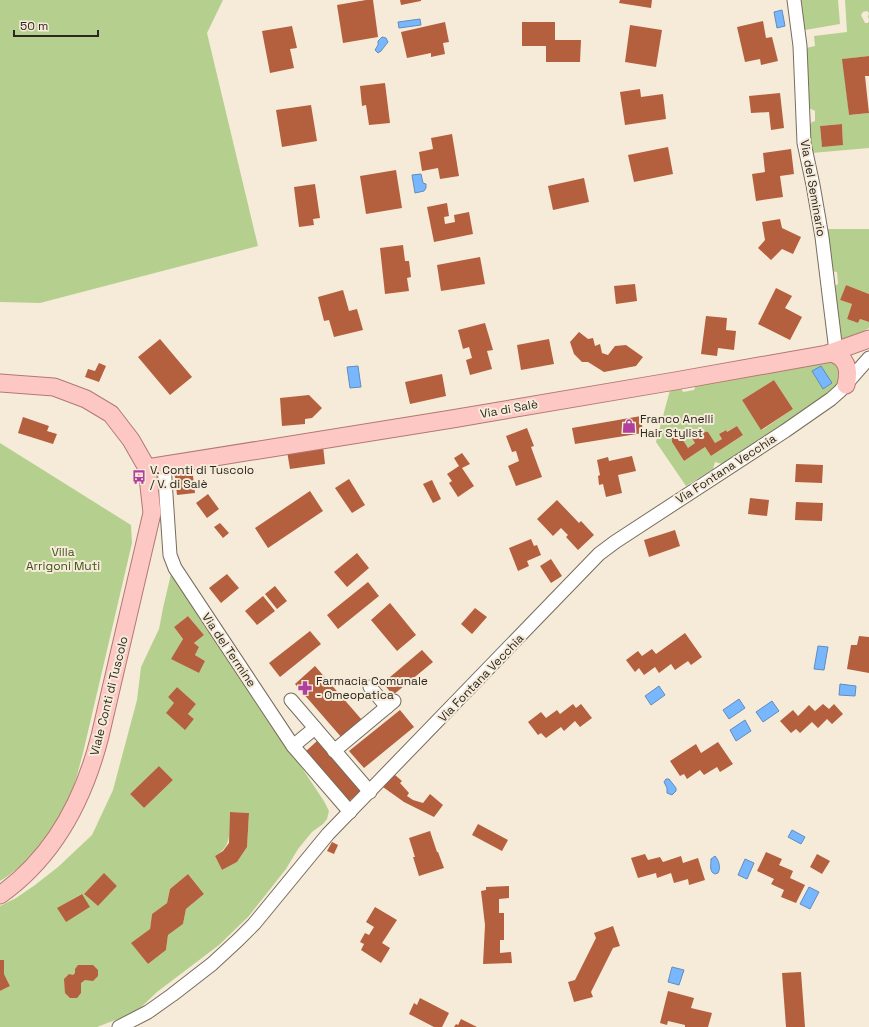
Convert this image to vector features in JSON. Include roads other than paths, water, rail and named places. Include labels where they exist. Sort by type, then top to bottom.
[{"type":"main road","name":"Via di Salè","points":[[154,466],[452,419],[675,381],[833,352],[869,339]]},
{"type":"main road","points":[[833,352],[847,365],[848,373],[846,385]]},
{"type":"main road","name":"Viale Conti di Tuscolo","points":[[0,383],[25,377],[53,378],[91,390],[112,402],[137,428],[154,466],[155,481],[155,494],[152,513],[100,736],[90,770],[68,817],[47,851],[25,875],[0,895]]},
{"type":"street","name":"Via del Seminario","points":[[794,0],[800,46],[804,143],[822,237],[833,352]]},
{"type":"street","name":"Via Fontana Vecchia","points":[[119,1027],[141,1016],[161,1003],[229,950],[254,924],[320,843],[599,554],[831,399],[846,385],[869,358]]},
{"type":"street","name":"Via del Termine","points":[[154,466],[170,555],[175,568],[293,746],[350,812]]},
{"type":"street","points":[[334,751],[390,704],[370,687]]},
{"type":"street","points":[[291,700],[370,792]]},
{"type":"street","points":[[293,746],[315,728]]},
{"type":"water","points":[[782,10],[785,26],[777,28],[774,12]]},
{"type":"water","points":[[420,19],[421,25],[399,28],[398,22]]},
{"type":"water","points":[[382,37],[386,38],[388,42],[378,53],[375,50],[378,45],[378,41]]},
{"type":"water","points":[[421,174],[423,183],[426,184],[426,188],[424,191],[415,193],[412,175]]},
{"type":"water","points":[[358,366],[361,387],[350,388],[347,367]]},
{"type":"water","points":[[821,366],[832,383],[823,389],[812,371]]},
{"type":"water","points":[[818,646],[828,647],[824,670],[814,669]]},
{"type":"water","points":[[840,684],[856,686],[855,696],[839,695]]},
{"type":"water","points":[[659,686],[665,695],[651,705],[645,696]]},
{"type":"water","points":[[739,699],[745,708],[729,719],[723,710]]},
{"type":"water","points":[[772,701],[779,711],[763,722],[756,712]]},
{"type":"water","points":[[745,720],[751,731],[736,741],[730,730]]},
{"type":"water","points":[[666,779],[669,779],[676,788],[676,791],[672,795],[667,793],[667,788],[664,782]]},
{"type":"water","points":[[792,830],[805,837],[801,844],[788,837]]},
{"type":"water","points":[[715,856],[718,862],[719,871],[715,874],[711,870],[711,859]]},
{"type":"water","points":[[745,859],[754,863],[747,879],[738,875]]},
{"type":"water","points":[[809,887],[819,892],[810,909],[800,904]]},
{"type":"water","points":[[672,967],[684,970],[679,985],[668,982]]},
{"type":"place","name":"Franco Anelli Hair Stylist","points":[[629,426]]},
{"type":"place","name":"V. Conti di Tuscolo / V. di Salè","points":[[139,477]]},
{"type":"place","name":"Farmacia Comunale - Omeopatica","points":[[305,688]]},
{"type":"park label","name":"Villa Arrigoni Muti","points":[[63,559]]}]
